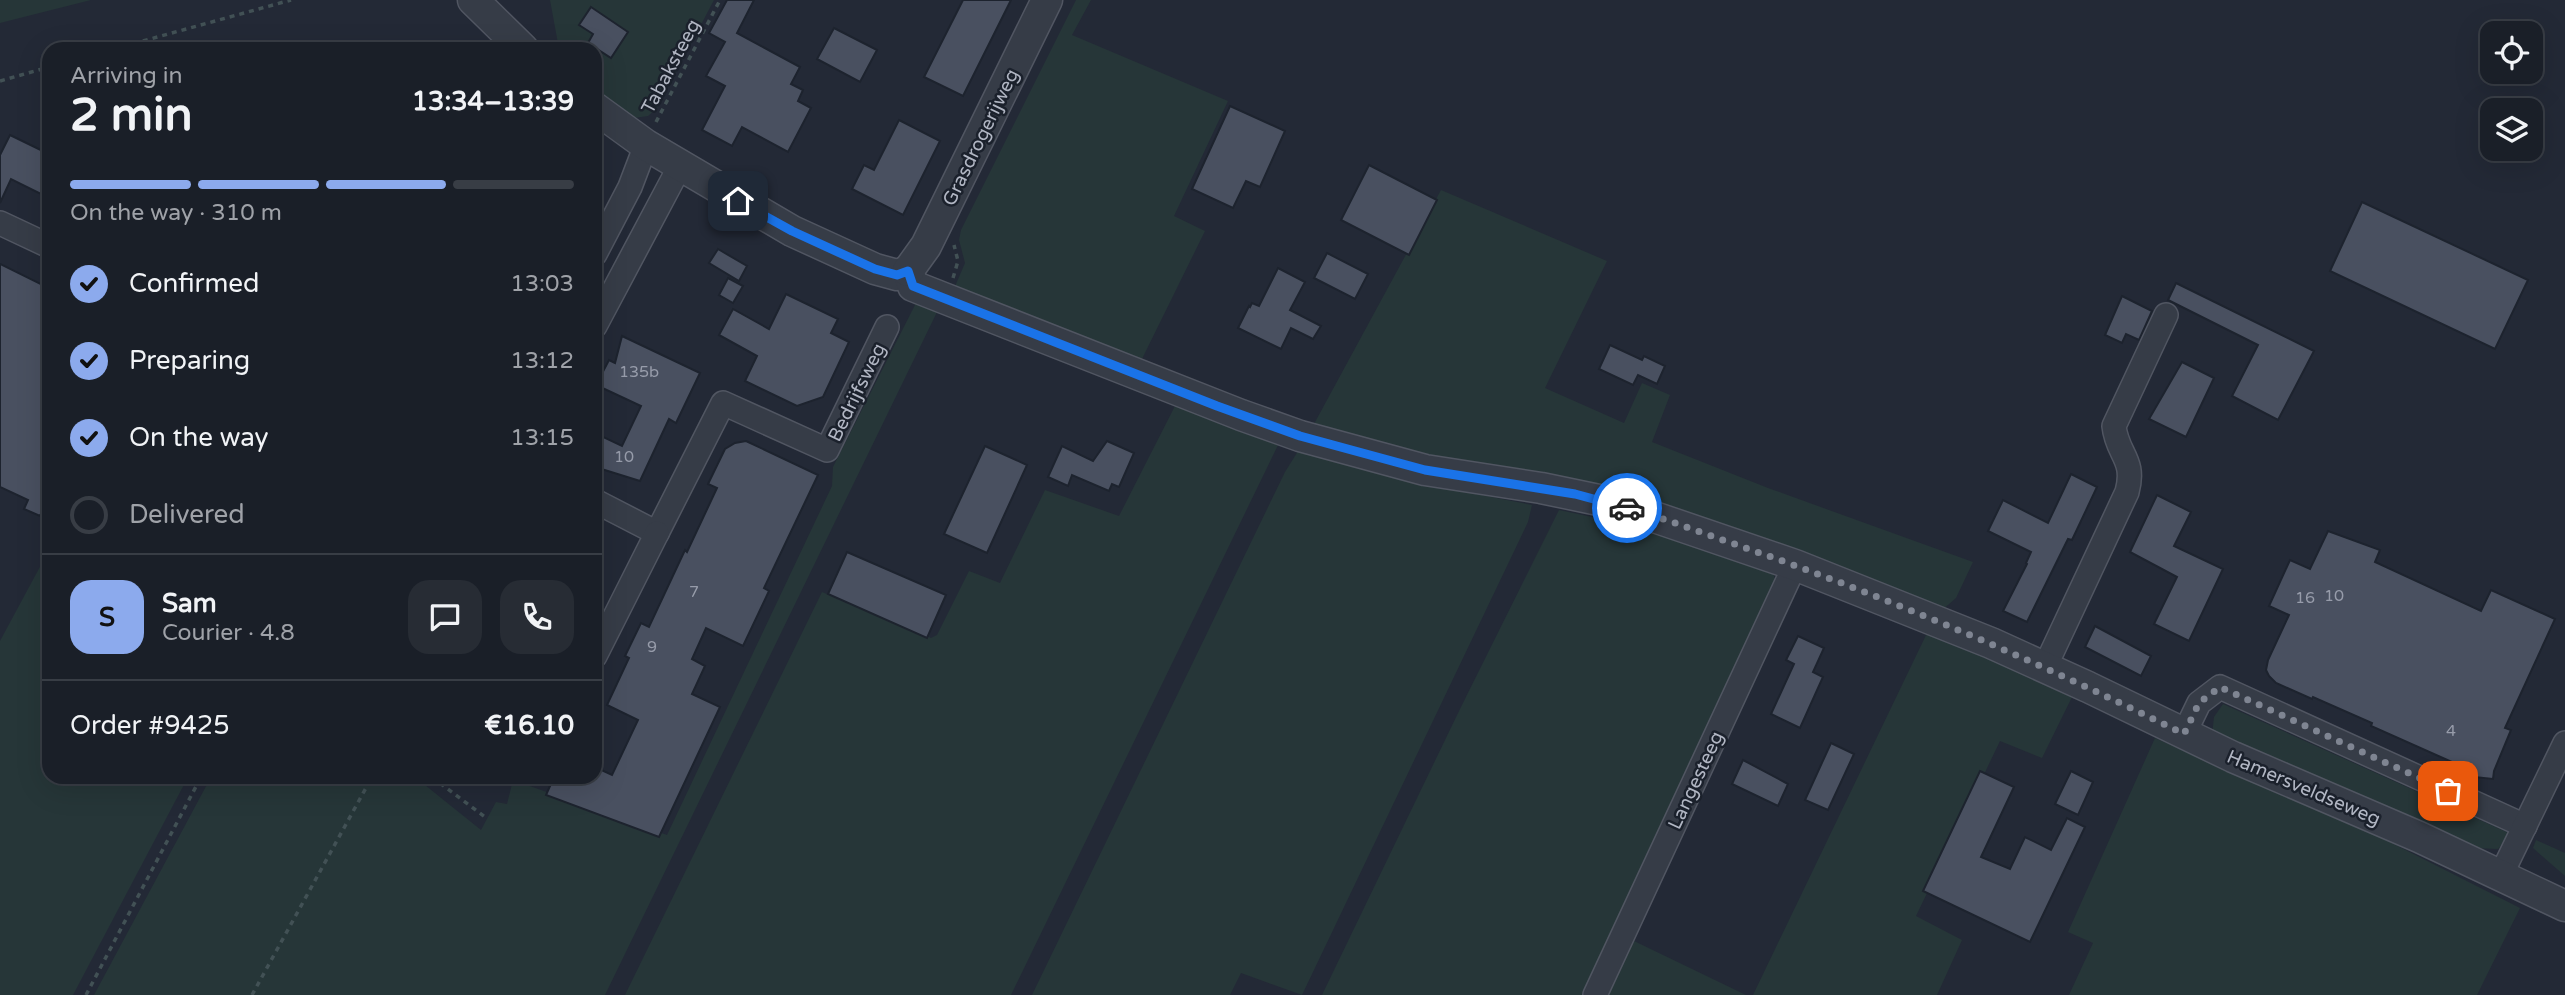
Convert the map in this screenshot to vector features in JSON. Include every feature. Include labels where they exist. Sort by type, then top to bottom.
[{"type":"street","points":[[473,0],[516,42]]},
{"type":"street","name":"Grasdrogerijweg","points":[[908,271],[926,246],[1047,0]]},
{"type":"street","points":[[602,113],[646,145],[792,231],[886,273],[897,275],[908,271]]},
{"type":"street","points":[[602,241],[630,187],[646,145]]},
{"type":"street","points":[[602,313],[680,166]]},
{"type":"street","points":[[0,223],[42,243]]},
{"type":"street","name":"Hamersveldseweg","points":[[908,271],[913,286],[1300,436],[1425,470],[1575,494],[1613,503],[1795,565],[1890,601],[2045,667],[2184,734],[2565,906]]},
{"type":"street","points":[[2045,667],[2127,492],[2131,471],[2115,436],[2114,426],[2117,414],[2166,315]]},
{"type":"street","name":"Bedrijfsweg","points":[[602,642],[723,403],[827,450],[887,327]]},
{"type":"street","points":[[602,506],[657,533]]},
{"type":"street","name":"Langesteeg","points":[[1595,995],[1795,565]]},
{"type":"street","points":[[2184,734],[2199,703],[2220,687],[2525,826]]},
{"type":"street","points":[[2501,875],[2565,743]]},
{"type":"path","points":[[139,42],[291,0]]},
{"type":"path","name":"Tabaksteeg","points":[[646,145],[720,0]]},
{"type":"path","points":[[0,80],[42,69]]},
{"type":"path","points":[[89,994],[197,784]]},
{"type":"path","points":[[253,995],[368,784]]},
{"type":"path","points":[[441,784],[485,817]]},
{"type":"shaded area","points":[[0,0],[91,0],[0,23]]},
{"type":"shaded area","points":[[550,0],[714,0],[657,108],[648,116],[634,118],[602,93],[602,42],[558,42]]},
{"type":"shaded area","points":[[1076,0],[1091,0],[1072,35],[1228,101],[1174,216],[1205,231],[1140,363],[953,291],[965,263],[959,240],[961,230]]},
{"type":"shaded area","points":[[1441,190],[1607,261],[1545,388],[1624,423],[1642,383],[1670,395],[1652,442],[1768,488],[1973,562],[1956,598],[1941,611],[1824,562],[1621,489],[1420,455],[1314,424]]},
{"type":"shaded area","points":[[917,301],[938,310],[605,995],[94,995],[207,784],[424,784],[481,830],[496,802],[507,804],[512,784],[524,784],[667,835],[832,486],[833,467]]},
{"type":"shaded area","points":[[1176,404],[1280,441],[1011,995],[625,995],[822,592],[931,638],[937,635],[969,571],[1000,583],[1045,490],[1119,516]]},
{"type":"shaded area","points":[[1300,448],[1441,487],[1532,505],[1528,522],[1302,995],[1241,973],[1230,995],[1032,995],[1285,472]]},
{"type":"shaded area","points":[[1559,510],[1644,528],[1773,572],[1776,584],[1585,995],[1322,995],[1460,709]]},
{"type":"shaded area","points":[[42,563],[42,784],[184,784],[73,995],[0,995],[0,641]]},
{"type":"shaded area","points":[[1928,631],[2072,697],[2042,758],[2000,741],[1916,916],[1962,940],[1937,995],[1753,995]]},
{"type":"shaded area","points":[[2223,704],[2511,834],[2498,849],[2474,848],[2212,735],[2214,717]]},
{"type":"shaded area","points":[[2155,738],[2370,832],[2520,908],[2477,995],[2069,995],[2093,943],[2068,932]]},
{"type":"shaded area","points":[[2536,840],[2565,853],[2565,876],[2533,848]]},
{"type":"shaded area","points":[[1632,940],[1746,995],[1606,995]]},
{"type":"building","points":[[727,0],[754,0],[737,33],[800,67],[791,84],[803,90],[798,101],[811,108],[788,152],[742,127],[732,146],[702,130],[725,86],[706,76],[725,42],[709,33]]},
{"type":"building","points":[[963,0],[1011,0],[963,96],[924,77]]},
{"type":"building","points":[[591,7],[628,32],[611,58],[602,52],[602,42],[589,42],[593,34],[579,25]]},
{"type":"building","points":[[834,28],[877,50],[860,82],[817,59]]},
{"type":"building","points":[[1230,106],[1285,131],[1260,187],[1246,181],[1233,208],[1192,189]]},
{"type":"building","points":[[899,120],[940,141],[903,215],[852,189],[864,165],[874,170]]},
{"type":"building","points":[[10,135],[42,151],[42,194],[11,179],[0,203],[0,155]]},
{"type":"building","points":[[1369,165],[1437,200],[1409,255],[1341,220]]},
{"type":"building","points":[[2362,202],[2528,280],[2495,349],[2330,271]]},
{"type":"building","points":[[718,249],[747,266],[739,281],[709,263]]},
{"type":"building","points":[[1327,253],[1368,274],[1355,299],[1314,278]]},
{"type":"building","points":[[0,264],[42,285],[40,516],[24,509],[28,500],[0,487]]},
{"type":"building","points":[[1278,268],[1305,282],[1290,310],[1321,326],[1313,339],[1291,328],[1281,349],[1238,328],[1249,306],[1252,303],[1259,306]]},
{"type":"building","points":[[728,278],[743,286],[733,303],[719,295]]},
{"type":"building","points":[[2176,283],[2314,351],[2278,420],[2232,396],[2258,345],[2168,300]]},
{"type":"building","points":[[786,294],[838,319],[831,333],[849,342],[823,397],[797,406],[745,381],[757,356],[719,335],[733,309],[769,329]]},
{"type":"building","points":[[2122,296],[2152,311],[2139,340],[2126,334],[2122,343],[2105,335]]},
{"type":"building","points":[[622,336],[700,373],[676,423],[669,419],[640,481],[602,469],[602,436],[622,446],[641,406],[602,388],[602,373],[609,360],[615,363]]},
{"type":"building","points":[[1610,345],[1642,360],[1644,356],[1665,366],[1657,384],[1638,375],[1633,385],[1599,369]]},
{"type":"building","points":[[2182,362],[2214,378],[2186,437],[2149,419]]},
{"type":"building","points":[[746,441],[818,475],[764,588],[769,591],[743,646],[706,628],[692,659],[705,666],[692,694],[720,707],[659,837],[546,795],[551,784],[602,784],[602,770],[612,775],[638,720],[607,705],[629,658],[625,656],[641,623],[649,627],[717,488],[708,484],[725,449]]},
{"type":"building","points":[[1107,441],[1134,453],[1119,487],[1112,484],[1109,491],[1072,475],[1068,486],[1048,477],[1062,446],[1093,461]]},
{"type":"building","points":[[985,446],[1027,465],[987,553],[944,534]]},
{"type":"building","points":[[2071,474],[2097,487],[2072,540],[2068,539],[2027,622],[2003,611],[2031,552],[1988,531],[2003,500],[2048,523]]},
{"type":"building","points":[[2157,495],[2191,512],[2174,546],[2223,569],[2189,641],[2154,624],[2177,577],[2130,552]]},
{"type":"building","points":[[2328,531],[2380,550],[2375,562],[2481,611],[2491,590],[2555,619],[2505,728],[2511,730],[2493,779],[2474,777],[2475,773],[2461,766],[2371,726],[2372,723],[2276,683],[2269,676],[2266,670],[2268,660],[2289,615],[2269,606],[2290,560],[2310,569]]},
{"type":"building","points":[[847,552],[946,595],[927,638],[828,594]]},
{"type":"building","points":[[2095,626],[2151,656],[2141,676],[2085,647]]},
{"type":"building","points":[[1798,636],[1824,648],[1813,672],[1823,677],[1800,728],[1771,714],[1794,664],[1786,660]]},
{"type":"building","points":[[1831,743],[1854,754],[1828,810],[1805,800]]},
{"type":"building","points":[[1743,760],[1788,784],[1778,806],[1732,784]]},
{"type":"building","points":[[1980,771],[2014,787],[1981,857],[2010,869],[2025,837],[2051,850],[2067,818],[2085,827],[2030,942],[1923,891]]},
{"type":"building","points":[[2071,771],[2093,782],[2078,815],[2055,804]]},
{"type":"way so far","points":[[1627,508],[1795,565],[1890,601],[2027,659],[2184,734],[2199,703],[2220,687],[2448,791]]},
{"type":"route","points":[[738,201],[792,231],[875,269],[897,275],[908,271],[913,286],[1123,370],[1300,436],[1425,470],[1575,494],[1627,508]]}]
